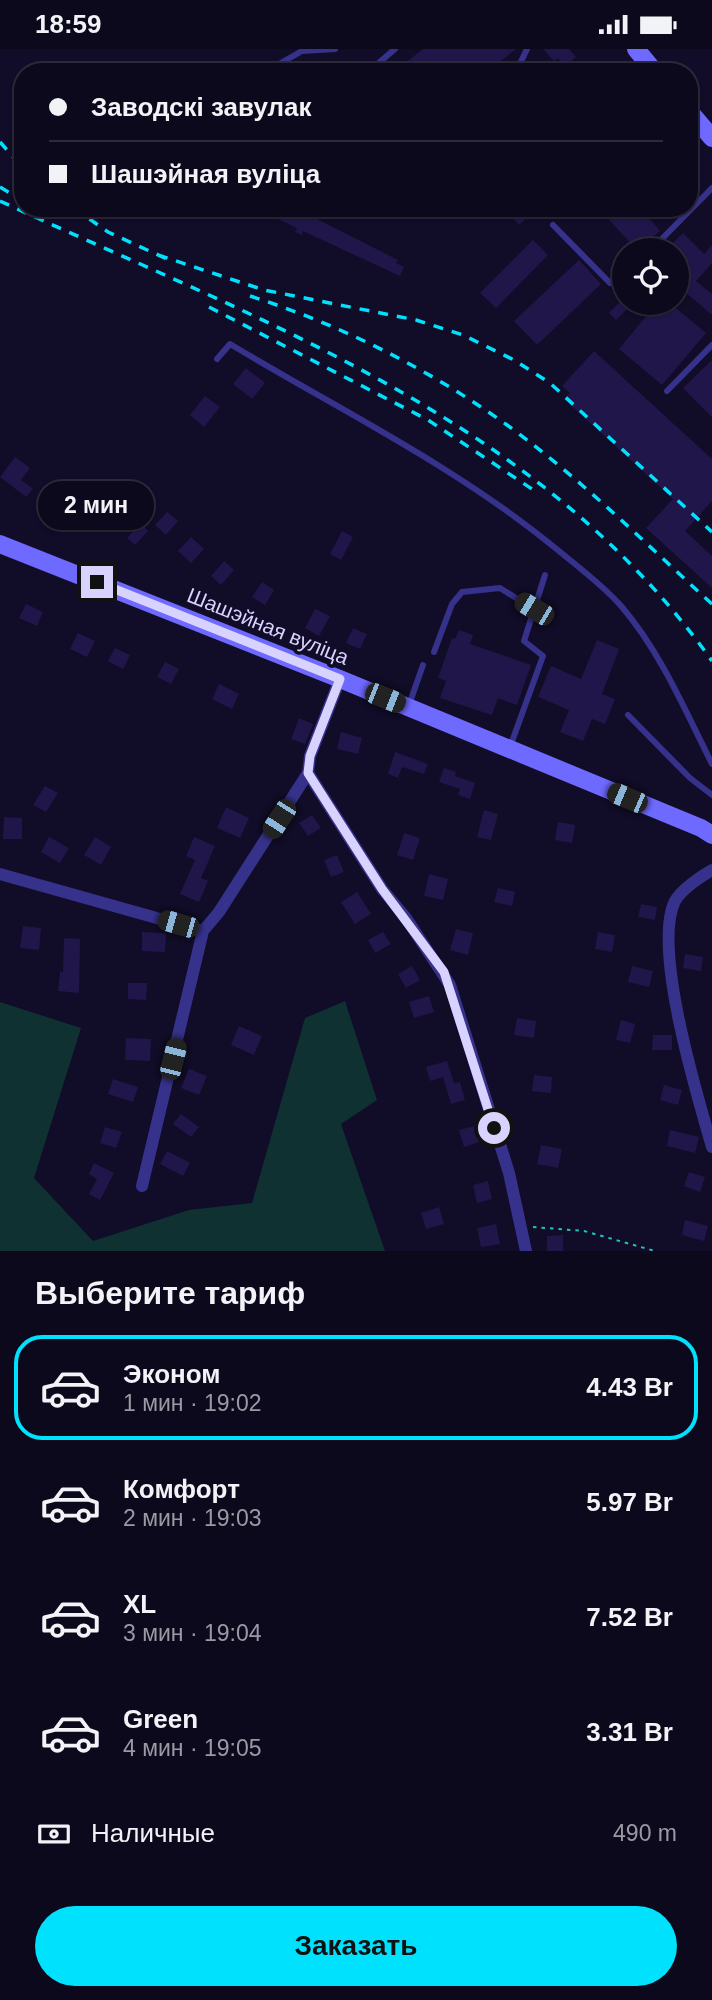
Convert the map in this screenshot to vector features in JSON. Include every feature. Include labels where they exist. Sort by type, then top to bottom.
[{"type":"main road","points":[[636,49],[648,63]]},
{"type":"main road","points":[[698,121],[712,138]]},
{"type":"main road","name":"Шашэйная вуліца","points":[[0,544],[340,679],[712,835]]},
{"type":"street","points":[[142,1186],[203,931],[219,912],[308,773],[310,756],[340,679]]},
{"type":"street","points":[[308,773],[382,889],[406,918],[450,985],[522,1227],[526,1251]]},
{"type":"street","points":[[712,870],[676,899],[668,927],[667,953],[697,1097],[712,1147]]},
{"type":"street","points":[[0,874],[203,931]]},
{"type":"lane","points":[[281,63],[302,51],[335,49]]},
{"type":"lane","points":[[379,63],[395,49]]},
{"type":"lane","points":[[698,202],[712,188]]},
{"type":"lane","points":[[663,238],[683,217]]},
{"type":"lane","points":[[553,225],[610,283],[612,282]]},
{"type":"lane","points":[[217,359],[230,344],[447,469],[504,506],[570,560],[622,607],[680,694],[712,764]]},
{"type":"lane","points":[[667,391],[712,345]]},
{"type":"lane","points":[[510,749],[542,656],[524,641],[545,575]]},
{"type":"lane","points":[[434,652],[452,604],[462,592],[500,588],[534,609]]},
{"type":"lane","points":[[408,707],[423,665]]},
{"type":"lane","points":[[628,715],[690,778],[712,795]]},
{"type":"path","points":[[522,1227],[584,1231],[655,1251]]},
{"type":"green space","points":[[345,1001],[377,1100],[341,1124],[385,1251],[0,1251],[0,1002],[81,1028],[34,1178],[93,1241],[189,1210],[252,1203],[305,1018]]},
{"type":"building","points":[[423,49],[516,49],[498,63],[405,63]]},
{"type":"building","points":[[543,49],[569,49],[576,57],[569,63],[562,63],[558,58],[554,61]]},
{"type":"building","points":[[274,217],[313,217],[398,260],[396,263],[404,267],[400,276],[303,231],[302,235],[295,232],[297,228]]},
{"type":"building","points":[[512,217],[527,217],[519,225]]},
{"type":"building","points":[[606,217],[648,217],[660,231],[652,238],[626,238]]},
{"type":"building","points":[[689,239],[704,254],[712,245],[712,263],[696,281],[712,294],[712,315],[689,295]]},
{"type":"building","points":[[533,240],[548,255],[496,308],[480,293]]},
{"type":"building","points":[[579,260],[601,284],[537,345],[514,321]]},
{"type":"building","points":[[612,310],[612,315],[621,315],[616,320],[609,313]]},
{"type":"building","points":[[647,315],[684,315],[706,333],[662,385],[619,349]]},
{"type":"building","points":[[594,351],[712,459],[712,501],[685,531],[712,556],[712,588],[646,528],[673,499],[564,399],[570,393],[562,386]]},
{"type":"building","points":[[712,360],[712,417],[683,388]]},
{"type":"building","points":[[246,368],[265,383],[252,399],[233,384]]},
{"type":"building","points":[[205,396],[220,407],[204,427],[190,415]]},
{"type":"building","points":[[15,457],[30,468],[21,480],[33,489],[26,497],[0,477]]},
{"type":"building","points":[[141,491],[153,501],[140,516],[128,505]]},
{"type":"building","points":[[92,494],[101,505],[82,521],[73,510]]},
{"type":"building","points":[[167,512],[178,521],[166,535],[155,525]]},
{"type":"building","points":[[140,523],[148,531],[135,545],[127,538]]},
{"type":"building","points":[[342,531],[353,537],[341,560],[330,554]]},
{"type":"building","points":[[191,537],[204,549],[191,563],[178,551]]},
{"type":"building","points":[[224,561],[234,570],[221,585],[211,576]]},
{"type":"building","points":[[262,582],[274,590],[265,605],[252,597]]},
{"type":"building","points":[[26,604],[43,612],[37,626],[19,618]]},
{"type":"building","points":[[315,609],[330,616],[319,636],[305,628]]},
{"type":"building","points":[[353,628],[367,634],[360,649],[346,643]]},
{"type":"building","points":[[459,630],[473,635],[470,644],[531,665],[517,705],[498,698],[492,715],[440,698],[446,681],[438,678],[452,638],[455,639]]},
{"type":"building","points":[[78,633],[95,641],[87,657],[70,649]]},
{"type":"building","points":[[597,640],[619,649],[602,694],[615,699],[605,724],[592,719],[583,741],[560,732],[569,710],[538,697],[551,666],[581,679]]},
{"type":"building","points":[[115,648],[130,655],[123,669],[108,661]]},
{"type":"building","points":[[165,662],[179,669],[171,684],[157,677]]},
{"type":"building","points":[[219,684],[239,694],[232,709],[212,699]]},
{"type":"building","points":[[299,718],[313,724],[305,744],[291,739]]},
{"type":"building","points":[[341,732],[362,738],[358,754],[337,749]]},
{"type":"building","points":[[395,752],[428,764],[424,774],[402,767],[398,778],[388,774]]},
{"type":"building","points":[[444,768],[456,772],[455,776],[475,783],[470,799],[458,795],[460,789],[439,782]]},
{"type":"building","points":[[45,786],[58,793],[46,812],[33,805]]},
{"type":"building","points":[[226,807],[249,818],[240,838],[217,828]]},
{"type":"building","points":[[484,810],[498,814],[491,840],[477,837]]},
{"type":"building","points":[[312,815],[321,828],[308,836],[299,823]]},
{"type":"building","points":[[4,817],[22,818],[22,839],[3,839]]},
{"type":"building","points":[[558,822],[575,825],[572,843],[555,840]]},
{"type":"building","points":[[404,833],[420,838],[413,860],[397,855]]},
{"type":"building","points":[[49,837],[69,848],[60,863],[41,852]]},
{"type":"building","points":[[95,837],[111,847],[101,865],[84,855]]},
{"type":"building","points":[[194,837],[215,846],[201,878],[208,881],[199,902],[180,894],[195,860],[186,856]]},
{"type":"building","points":[[337,855],[344,872],[331,877],[324,860]]},
{"type":"building","points":[[429,874],[448,879],[443,900],[424,896]]},
{"type":"building","points":[[498,888],[515,892],[512,906],[494,902]]},
{"type":"building","points":[[357,892],[371,914],[355,924],[341,902]]},
{"type":"building","points":[[641,904],[657,907],[655,920],[638,917]]},
{"type":"building","points":[[23,926],[41,928],[39,950],[20,948]]},
{"type":"building","points":[[456,929],[473,933],[468,955],[450,950]]},
{"type":"building","points":[[142,932],[166,933],[165,952],[142,951]]},
{"type":"building","points":[[383,932],[391,944],[375,953],[368,940]]},
{"type":"building","points":[[598,932],[615,935],[612,952],[595,949]]},
{"type":"building","points":[[64,938],[80,939],[79,993],[58,991],[60,972],[63,972]]},
{"type":"building","points":[[685,954],[703,957],[701,971],[683,968]]},
{"type":"building","points":[[412,966],[420,980],[406,988],[398,974]]},
{"type":"building","points":[[632,966],[653,971],[649,987],[628,982]]},
{"type":"building","points":[[128,983],[147,983],[146,1000],[128,999]]},
{"type":"building","points":[[429,996],[434,1012],[414,1018],[409,1002]]},
{"type":"building","points":[[517,1018],[536,1021],[534,1038],[514,1035]]},
{"type":"building","points":[[621,1020],[635,1024],[630,1043],[616,1040]]},
{"type":"building","points":[[239,1026],[262,1036],[254,1055],[231,1045]]},
{"type":"building","points":[[653,1035],[672,1035],[672,1050],[652,1050]]},
{"type":"building","points":[[126,1038],[151,1039],[150,1061],[125,1060]]},
{"type":"building","points":[[447,1061],[454,1083],[460,1082],[465,1100],[451,1104],[443,1077],[430,1081],[426,1067]]},
{"type":"building","points":[[189,1069],[207,1076],[199,1095],[181,1088]]},
{"type":"building","points":[[534,1075],[552,1077],[551,1093],[532,1091]]},
{"type":"building","points":[[113,1079],[138,1087],[133,1102],[108,1094]]},
{"type":"building","points":[[664,1085],[682,1090],[678,1105],[660,1100]]},
{"type":"building","points":[[181,1114],[199,1127],[191,1137],[173,1124]]},
{"type":"building","points":[[475,1126],[479,1142],[464,1147],[459,1130]]},
{"type":"building","points":[[105,1127],[122,1132],[116,1148],[100,1143]]},
{"type":"building","points":[[670,1130],[699,1137],[695,1153],[667,1146]]},
{"type":"building","points":[[541,1145],[562,1149],[558,1168],[537,1164]]},
{"type":"building","points":[[167,1151],[190,1163],[183,1176],[160,1164]]},
{"type":"building","points":[[94,1163],[114,1173],[100,1200],[89,1194],[97,1179],[89,1174]]},
{"type":"building","points":[[689,1172],[705,1177],[700,1192],[684,1186]]},
{"type":"building","points":[[488,1181],[492,1199],[477,1203],[473,1185]]},
{"type":"building","points":[[439,1207],[444,1224],[426,1229],[421,1213]]},
{"type":"building","points":[[685,1220],[708,1226],[704,1241],[682,1235]]},
{"type":"building","points":[[496,1224],[500,1244],[481,1247],[477,1228]]},
{"type":"building","points":[[563,1235],[563,1251],[547,1251],[547,1236]]},
{"type":"railway","points":[[0,142],[14,158]]},
{"type":"railway","points":[[0,187],[14,196]]},
{"type":"railway","points":[[0,201],[14,207]]},
{"type":"railway","points":[[36,217],[294,335],[389,385],[479,440],[564,503],[642,576],[712,661]]},
{"type":"railway","points":[[87,217],[108,232],[167,259]]},
{"type":"railway","points":[[158,255],[264,290],[416,320],[463,335],[514,360],[550,383],[712,532]]},
{"type":"railway","points":[[250,296],[351,335],[447,385],[534,445],[712,604]]},
{"type":"railway","points":[[209,307],[428,420],[532,489]]},
{"type":"route","points":[[97,582],[340,679],[310,756],[308,773],[382,889],[444,972],[494,1128]]}]
